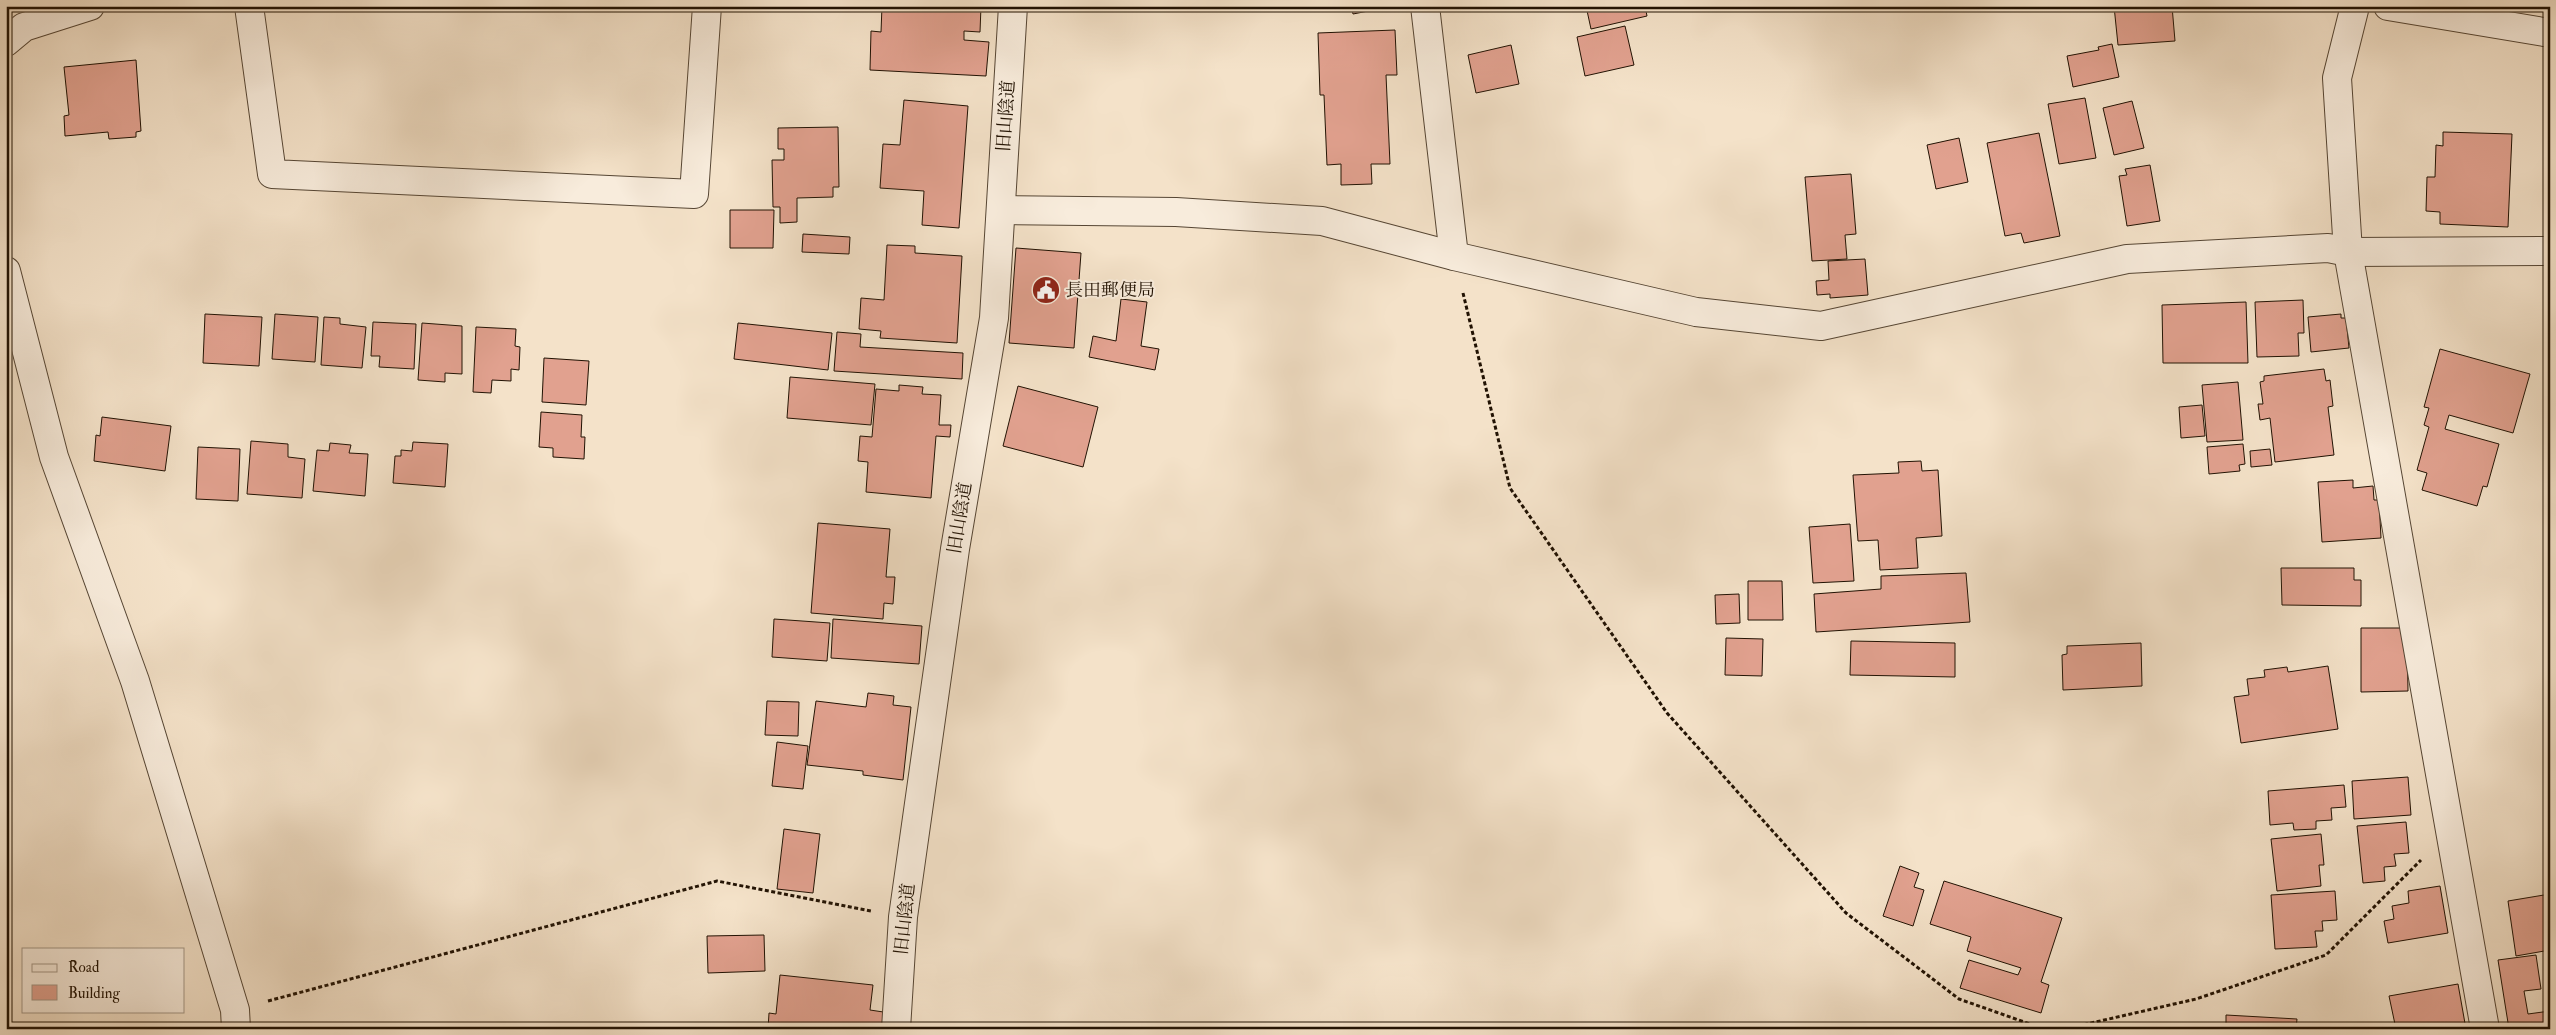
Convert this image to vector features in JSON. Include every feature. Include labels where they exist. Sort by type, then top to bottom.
[{"type":"street","points":[[6,42],[24,27],[90,6]]},
{"type":"street","points":[[249,6],[272,174],[694,194],[707,6]]},
{"type":"street","name":"旧山陰道","points":[[896,1029],[903,917],[955,549],[994,318],[1013,6]]},
{"type":"street","points":[[1425,6],[1454,256]]},
{"type":"street","points":[[2355,6],[2337,78],[2348,252],[2485,1029]]},
{"type":"street","points":[[2388,6],[2550,33]]},
{"type":"street","points":[[1001,210],[1176,212],[1322,221],[1454,256],[1696,312],[1821,326],[2127,259],[2328,248],[2348,252],[2550,251]]},
{"type":"street","points":[[6,271],[54,457],[135,682],[235,1020]]},
{"type":"path","points":[[1454,256],[1510,488],[1668,713],[1846,913],[1959,999],[2044,1029]]},
{"type":"path","points":[[2065,1029],[2196,999],[2326,955],[2450,831]]},
{"type":"path","points":[[235,1020],[717,881],[903,917]]},
{"type":"building","points":[[882,6],[981,6],[980,32],[964,31],[964,40],[989,42],[986,76],[870,70],[871,31],[881,32]]},
{"type":"building","points":[[1351,6],[1389,6],[1389,7],[1353,14]]},
{"type":"building","points":[[1586,6],[1645,6],[1647,16],[1591,29]]},
{"type":"building","points":[[2114,6],[2172,6],[2175,41],[2118,45]]},
{"type":"building","points":[[1625,26],[1634,65],[1585,76],[1577,37]]},
{"type":"building","points":[[1395,30],[1397,75],[1386,75],[1390,164],[1371,164],[1372,184],[1341,185],[1341,164],[1327,165],[1324,95],[1320,95],[1318,33]]},
{"type":"building","points":[[2112,44],[2119,77],[2073,87],[2067,56],[2099,50],[2098,47]]},
{"type":"building","points":[[1511,45],[1519,84],[1476,93],[1468,55]]},
{"type":"building","points":[[136,60],[141,131],[136,132],[136,137],[109,139],[108,132],[65,136],[64,116],[69,115],[64,67]]},
{"type":"building","points":[[2085,98],[2096,158],[2059,164],[2048,104]]},
{"type":"building","points":[[904,100],[968,106],[959,228],[922,225],[924,191],[880,188],[883,144],[900,145]]},
{"type":"building","points":[[2132,101],[2144,148],[2114,155],[2103,108]]},
{"type":"building","points":[[838,127],[839,187],[833,187],[833,197],[797,198],[797,222],[780,223],[780,207],[773,207],[772,160],[784,160],[784,149],[778,149],[778,128]]},
{"type":"building","points":[[2443,132],[2512,134],[2508,227],[2440,224],[2440,212],[2426,211],[2427,177],[2435,177],[2436,145],[2443,146]]},
{"type":"building","points":[[2039,133],[2060,236],[2024,243],[2021,233],[2005,236],[1987,143]]},
{"type":"building","points":[[1959,138],[1968,182],[1936,189],[1927,145]]},
{"type":"building","points":[[2150,165],[2160,221],[2127,226],[2119,176],[2127,175],[2125,169]]},
{"type":"building","points":[[1851,174],[1856,234],[1845,235],[1847,259],[1812,261],[1805,177]]},
{"type":"building","points":[[730,210],[774,210],[773,248],[730,248]]},
{"type":"building","points":[[803,234],[850,237],[849,254],[802,252]]},
{"type":"building","points":[[887,245],[915,246],[915,253],[962,256],[957,343],[880,338],[881,331],[859,329],[861,298],[884,300]]},
{"type":"building","points":[[1016,248],[1081,253],[1074,348],[1009,343]]},
{"type":"building","points":[[1865,259],[1868,295],[1830,298],[1830,294],[1817,295],[1816,281],[1829,280],[1828,261]]},
{"type":"building","points":[[1121,299],[1147,302],[1141,346],[1159,349],[1155,370],[1089,357],[1093,336],[1116,341]]},
{"type":"building","points":[[2303,300],[2304,333],[2298,333],[2299,356],[2257,357],[2255,302]]},
{"type":"building","points":[[2246,302],[2248,363],[2163,363],[2162,305]]},
{"type":"building","points":[[205,314],[262,317],[259,366],[203,363]]},
{"type":"building","points":[[275,314],[318,317],[315,362],[272,359]]},
{"type":"building","points":[[2341,314],[2341,318],[2346,318],[2349,348],[2311,352],[2308,317]]},
{"type":"building","points":[[324,317],[340,318],[340,324],[366,327],[362,368],[321,365]]},
{"type":"building","points":[[373,322],[416,324],[414,369],[379,367],[380,356],[371,356]]},
{"type":"building","points":[[422,323],[462,326],[462,374],[445,373],[445,382],[418,380]]},
{"type":"building","points":[[738,323],[832,333],[828,370],[734,359]]},
{"type":"building","points":[[476,327],[516,329],[515,346],[520,347],[519,370],[511,369],[511,381],[492,380],[491,393],[473,392]]},
{"type":"building","points":[[837,332],[861,334],[860,347],[963,353],[962,379],[834,371]]},
{"type":"building","points":[[2440,349],[2530,374],[2513,433],[2449,415],[2445,429],[2499,444],[2487,487],[2483,486],[2477,506],[2422,490],[2427,473],[2417,470],[2429,427],[2424,425],[2429,408],[2424,407]]},
{"type":"building","points":[[544,358],[589,361],[586,405],[542,402]]},
{"type":"building","points":[[2324,369],[2326,381],[2330,380],[2333,406],[2328,407],[2334,455],[2275,462],[2270,418],[2260,420],[2258,404],[2263,404],[2260,382],[2264,381],[2264,376]]},
{"type":"building","points":[[790,377],[875,384],[871,425],[787,418]]},
{"type":"building","points":[[2238,382],[2243,440],[2207,442],[2202,385]]},
{"type":"building","points":[[899,385],[923,387],[922,394],[941,395],[939,425],[951,425],[950,437],[936,436],[931,498],[866,492],[868,462],[858,461],[860,436],[872,437],[876,389],[899,391]]},
{"type":"building","points":[[1018,386],[1098,407],[1083,467],[1003,446]]},
{"type":"building","points":[[2202,405],[2205,436],[2181,438],[2179,407]]},
{"type":"building","points":[[541,412],[582,415],[581,437],[585,437],[584,459],[553,457],[553,448],[539,447]]},
{"type":"building","points":[[102,417],[171,426],[165,471],[94,461],[96,435],[100,436]]},
{"type":"building","points":[[251,441],[288,444],[288,457],[305,459],[302,498],[247,494]]},
{"type":"building","points":[[413,442],[448,444],[445,487],[393,483],[395,456],[401,456],[401,450],[412,451]]},
{"type":"building","points":[[330,443],[351,445],[349,453],[368,454],[365,496],[313,491],[317,450],[329,451]]},
{"type":"building","points":[[2243,444],[2245,464],[2239,465],[2240,471],[2209,474],[2207,447]]},
{"type":"building","points":[[198,447],[240,449],[238,501],[196,499]]},
{"type":"building","points":[[2270,449],[2272,465],[2251,467],[2250,451]]},
{"type":"building","points":[[1921,461],[1922,471],[1938,470],[1942,536],[1916,538],[1918,568],[1880,570],[1878,540],[1858,541],[1853,475],[1899,473],[1898,462]]},
{"type":"building","points":[[2353,480],[2353,488],[2373,486],[2374,500],[2379,500],[2381,538],[2322,542],[2318,482]]},
{"type":"building","points":[[818,523],[890,529],[886,577],[895,577],[893,604],[884,603],[883,619],[811,613]]},
{"type":"building","points":[[1850,524],[1854,581],[1813,583],[1809,527]]},
{"type":"building","points":[[2281,568],[2354,568],[2354,580],[2361,580],[2361,606],[2282,605]]},
{"type":"building","points":[[1966,573],[1970,622],[1816,632],[1814,594],[1881,589],[1881,576]]},
{"type":"building","points":[[1748,581],[1782,581],[1783,620],[1748,620]]},
{"type":"building","points":[[1739,594],[1740,623],[1716,624],[1715,595]]},
{"type":"building","points":[[774,619],[830,623],[827,661],[772,657]]},
{"type":"building","points":[[833,619],[922,626],[919,664],[831,658]]},
{"type":"building","points":[[2361,628],[2407,628],[2408,691],[2361,692]]},
{"type":"building","points":[[1726,638],[1763,639],[1762,676],[1725,675]]},
{"type":"building","points":[[1851,641],[1955,643],[1955,677],[1850,675]]},
{"type":"building","points":[[2141,643],[2142,686],[2063,690],[2062,655],[2067,654],[2067,646]]},
{"type":"building","points":[[2328,666],[2338,729],[2241,743],[2234,697],[2249,695],[2247,679],[2265,677],[2264,670],[2287,667],[2288,672]]},
{"type":"building","points":[[868,693],[894,696],[893,705],[911,707],[903,780],[863,775],[863,771],[807,765],[816,701],[866,707]]},
{"type":"building","points":[[767,701],[799,702],[798,736],[765,735]]},
{"type":"building","points":[[777,742],[808,746],[803,789],[772,786]]},
{"type":"building","points":[[2408,777],[2411,815],[2354,819],[2352,781]]},
{"type":"building","points":[[2344,785],[2346,807],[2331,808],[2332,820],[2316,821],[2316,829],[2294,830],[2293,823],[2270,825],[2268,791]]},
{"type":"building","points":[[2406,822],[2409,853],[2394,854],[2396,866],[2384,867],[2385,881],[2363,883],[2357,826]]},
{"type":"building","points":[[784,829],[820,834],[813,893],[777,889]]},
{"type":"building","points":[[2321,834],[2324,865],[2319,865],[2321,886],[2277,891],[2271,839]]},
{"type":"building","points":[[1900,866],[1919,873],[1914,887],[1924,890],[1913,926],[1883,916]]},
{"type":"building","points":[[1944,881],[2062,918],[2041,982],[2049,985],[2041,1013],[1960,988],[1969,960],[2018,975],[2021,968],[1967,951],[1971,937],[1930,924]]},
{"type":"building","points":[[2440,886],[2448,933],[2388,943],[2384,921],[2394,919],[2392,906],[2409,903],[2408,891]]},
{"type":"building","points":[[2335,891],[2337,920],[2322,921],[2323,931],[2315,931],[2317,947],[2275,949],[2271,895]]},
{"type":"building","points":[[2550,894],[2550,950],[2516,956],[2508,901]]},
{"type":"building","points":[[764,935],[765,971],[708,973],[707,936]]},
{"type":"building","points":[[2536,955],[2541,989],[2524,991],[2528,1014],[2550,1011],[2550,1029],[2509,1029],[2498,960]]},
{"type":"building","points":[[780,975],[873,985],[870,1010],[890,1013],[888,1029],[768,1029],[769,1013],[776,1014]]},
{"type":"building","points":[[2458,984],[2466,1029],[2396,1029],[2389,996]]},
{"type":"building","points":[[2226,1015],[2297,1019],[2296,1029],[2226,1029]]},
{"type":"place","name":"長田郵便局","points":[[1046,290]]}]
